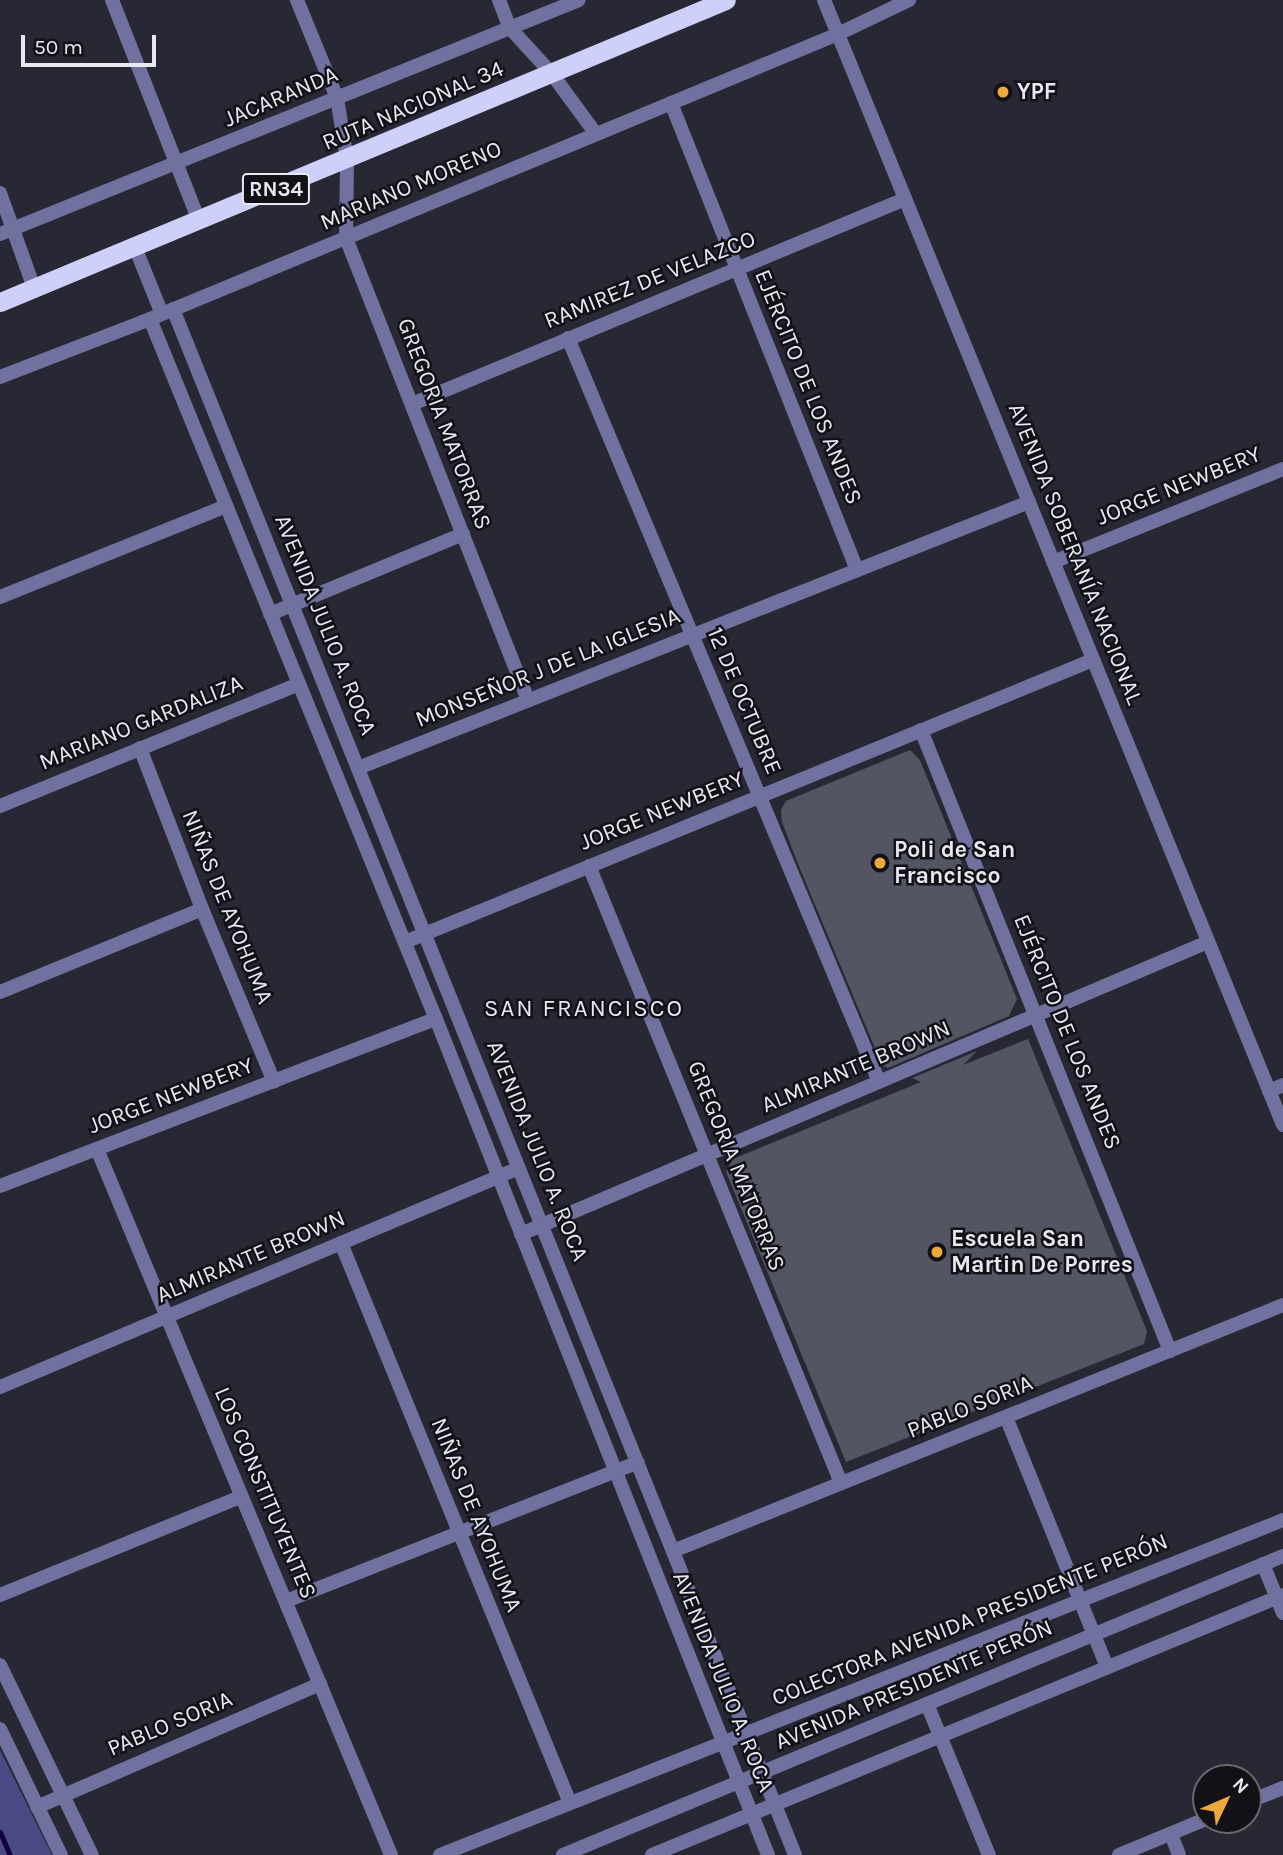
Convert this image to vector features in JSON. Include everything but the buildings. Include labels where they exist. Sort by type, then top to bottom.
[{"type":"highway","name":"RUTA NACIONAL 34","points":[[0,302],[347,160],[726,0]]},
{"type":"street","points":[[113,0],[179,164],[198,221]]},
{"type":"street","name":"GREGORIA MATORRAS","points":[[297,0],[337,98],[347,160],[346,238],[528,700]]},
{"type":"street","points":[[499,0],[510,28],[552,74],[596,134]]},
{"type":"street","name":"JACARANDA","points":[[0,234],[179,164],[579,0]]},
{"type":"street","name":"AVENIDA SOBERANÍA NACIONAL","points":[[824,0],[1283,1125]]},
{"type":"street","name":"MARIANO MORENO","points":[[0,377],[162,314],[838,34],[909,0]]},
{"type":"street","name":"EJÉRCITO DE LOS ANDES","points":[[671,103],[857,570]]},
{"type":"street","points":[[0,193],[34,288]]},
{"type":"street","name":"RAMIREZ DE VELAZCO","points":[[412,404],[905,199]]},
{"type":"street","points":[[135,247],[162,314]]},
{"type":"street","name":"AVENIDA JULIO A. ROCA","points":[[162,314],[226,506],[436,1019],[768,1855]]},
{"type":"street","name":"AVENIDA JULIO A. ROCA","points":[[162,314],[292,605],[795,1855]]},
{"type":"street","name":"12 DE OCTUBRE","points":[[568,338],[879,1082]]},
{"type":"street","name":"JORGE NEWBERY","points":[[1053,562],[1283,469]]},
{"type":"street","name":"MONSEÑOR J DE LA IGLESIA","points":[[358,768],[1029,502]]},
{"type":"street","points":[[0,597],[226,506]]},
{"type":"street","points":[[270,614],[463,534]]},
{"type":"street","name":"JORGE NEWBERY","points":[[405,942],[1093,660]]},
{"type":"street","name":"MARIANO GARDALIZA","points":[[0,806],[299,684]]},
{"type":"street","name":"EJÉRCITO DE LOS ANDES","points":[[921,730],[1170,1351]]},
{"type":"street","name":"NIÑAS DE AYOHUMA","points":[[140,748],[202,909],[274,1082]]},
{"type":"street","name":"GREGORIA MATORRAS","points":[[589,866],[842,1483]]},
{"type":"street","points":[[0,992],[202,909]]},
{"type":"street","name":"ALMIRANTE BROWN","points":[[521,1234],[1208,942]]},
{"type":"street","name":"JORGE NEWBERY","points":[[0,1186],[436,1019]]},
{"type":"street","points":[[1269,1091],[1283,1085]]},
{"type":"street","name":"LOS CONSTITUYENTES","points":[[97,1149],[391,1855]]},
{"type":"street","name":"ALMIRANTE BROWN","points":[[0,1387],[519,1168]]},
{"type":"street","name":"NIÑAS DE AYOHUMA","points":[[341,1243],[570,1803]]},
{"type":"street","name":"PABLO SORIA","points":[[673,1551],[1283,1306]]},
{"type":"street","points":[[1006,1417],[1107,1667]]},
{"type":"street","points":[[286,1601],[638,1462]]},
{"type":"street","points":[[0,1595],[242,1496]]},
{"type":"street","name":"COLECTORA AVENIDA PRESIDENTE PERÓN","points":[[440,1855],[1283,1520]]},
{"type":"street","name":"AVENIDA PRESIDENTE PERÓN","points":[[573,1853],[1283,1556]]},
{"type":"street","points":[[1263,1564],[1280,1596],[1283,1613]]},
{"type":"street","points":[[652,1855],[1280,1596]]},
{"type":"street","points":[[0,1665],[92,1855]]},
{"type":"street","name":"PABLO SORIA","points":[[37,1807],[320,1684]]},
{"type":"street","points":[[927,1704],[989,1855]]},
{"type":"street","points":[[0,1729],[61,1855]]},
{"type":"street","points":[[1262,1796],[1283,1788]]},
{"type":"street","points":[[1119,1855],[1192,1825]]},
{"type":"street","points":[[1171,1834],[1180,1855]]},
{"type":"shaded area","points":[[0,1750],[52,1855],[0,1855]]},
{"type":"waterway","points":[[0,1832],[10,1855]]},
{"type":"place","name":"YPF","points":[[1003,92]]},
{"type":"place","name":"Poli de San Francisco","points":[[880,863]]},
{"type":"place","name":"Escuela San Martin De Porres","points":[[937,1252]]},
{"type":"district","name":"SAN FRANCISCO","points":[[584,1009]]}]
